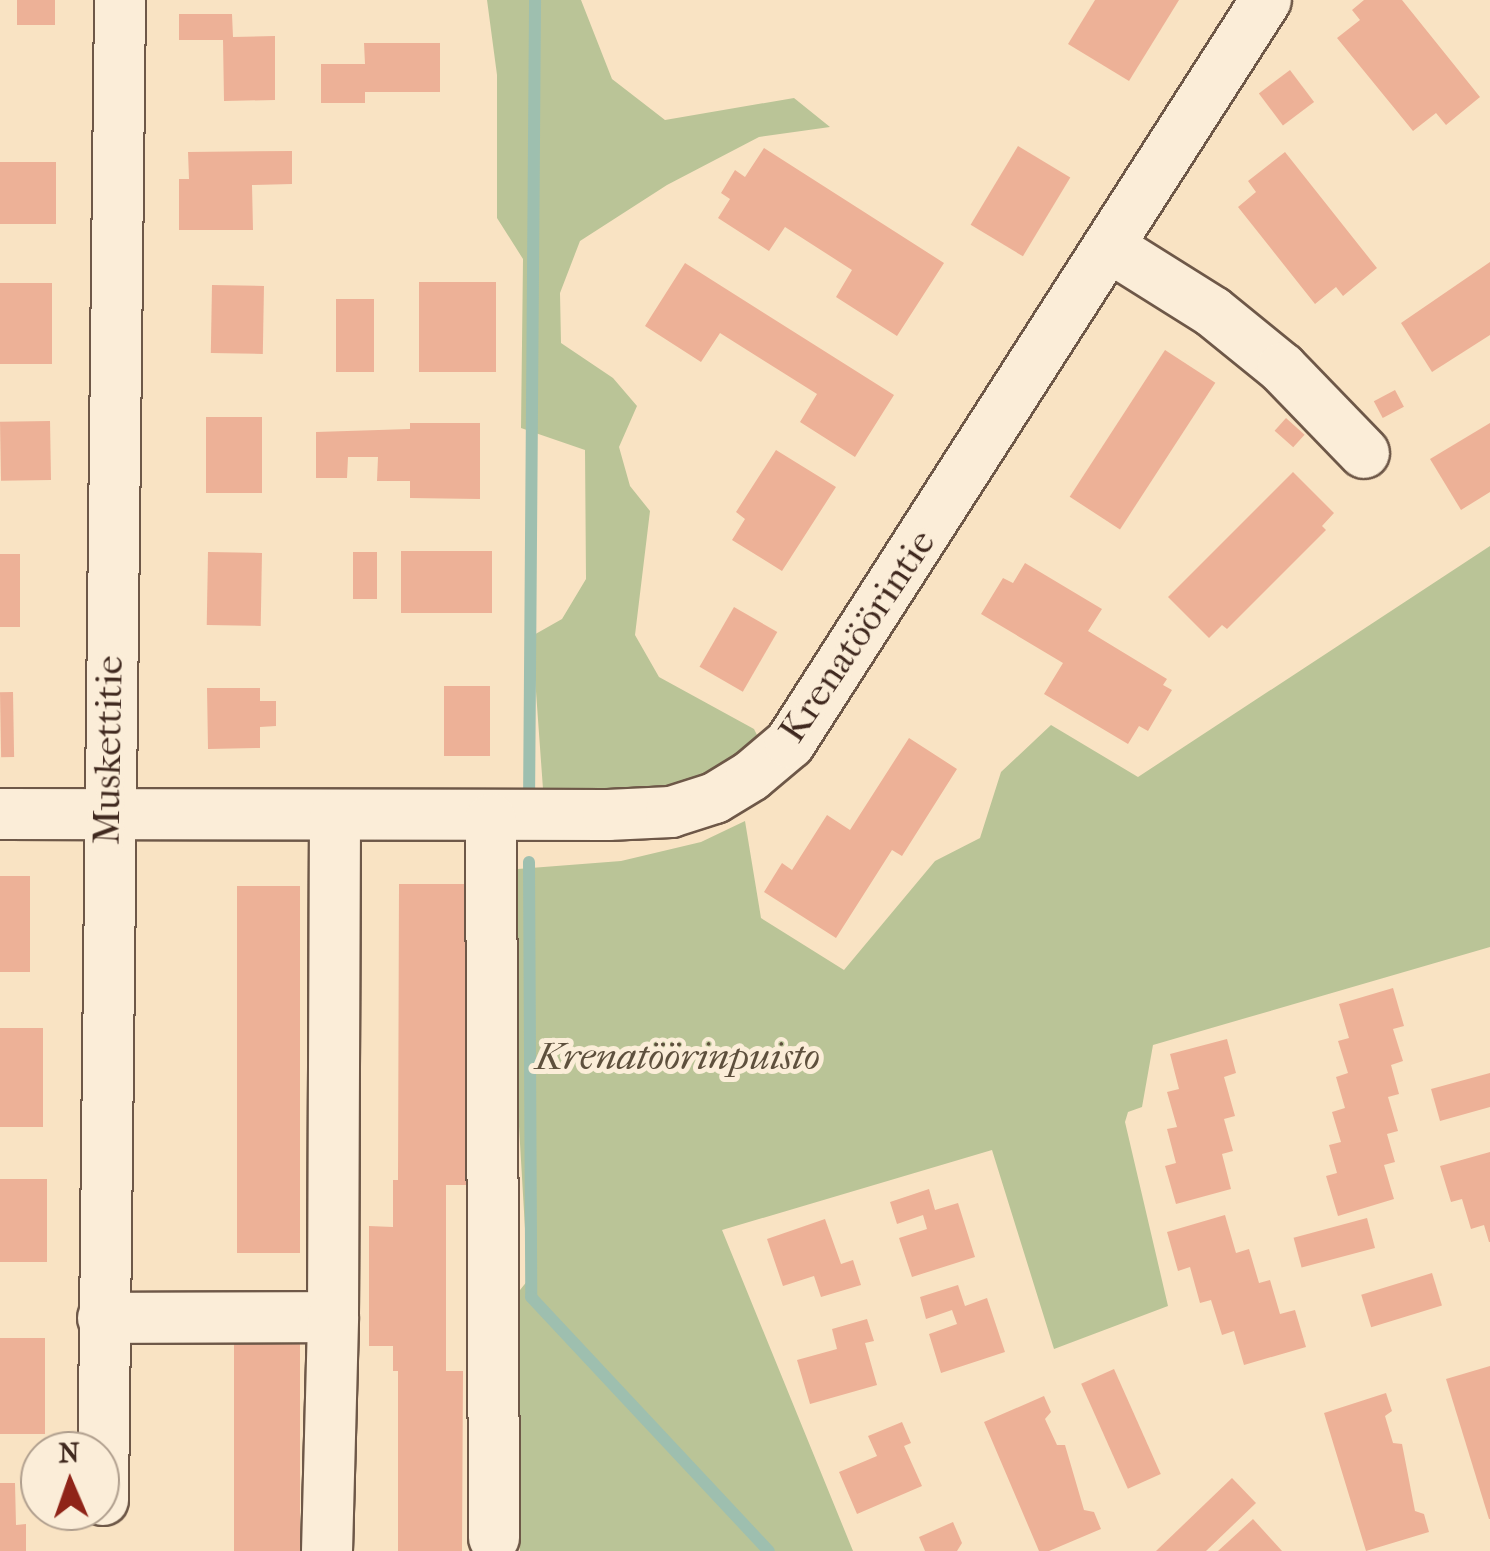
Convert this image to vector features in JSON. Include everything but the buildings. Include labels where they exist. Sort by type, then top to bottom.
[{"type":"street","name":"Muskettitie","points":[[103,1431],[107,813],[120,0]]},
{"type":"street","name":"Krenatöörintie","points":[[0,814],[492,819],[671,812],[716,798],[790,743],[1111,248],[1266,0]]},
{"type":"street","points":[[1111,248],[1212,312],[1282,368],[1364,453]]},
{"type":"street","points":[[327,1551],[333,1317],[335,817]]},
{"type":"street","points":[[492,819],[494,1538]]},
{"type":"street","points":[[104,1318],[333,1317]]},
{"type":"green space","points":[[487,0],[581,0],[612,79],[665,120],[794,98],[830,127],[759,137],[667,185],[580,241],[560,293],[561,343],[613,378],[637,406],[619,447],[630,486],[650,511],[635,635],[659,677],[754,729],[763,747],[713,783],[607,795],[543,789],[532,636],[562,619],[586,579],[585,450],[521,428],[523,259],[497,218],[497,75]]},
{"type":"green space","name":"Krenatöörinpuisto","points":[[1490,546],[1490,947],[1153,1045],[1142,1107],[1128,1112],[1125,1122],[1168,1306],[1054,1349],[992,1150],[722,1230],[853,1551],[520,1551],[516,1295],[528,1280],[504,870],[621,861],[701,842],[745,821],[761,918],[844,970],[935,861],[980,838],[1001,772],[1051,725],[1138,777]]},
{"type":"waterway","points":[[529,806],[535,0]]},
{"type":"waterway","points":[[529,862],[531,1297],[769,1551]]}]
